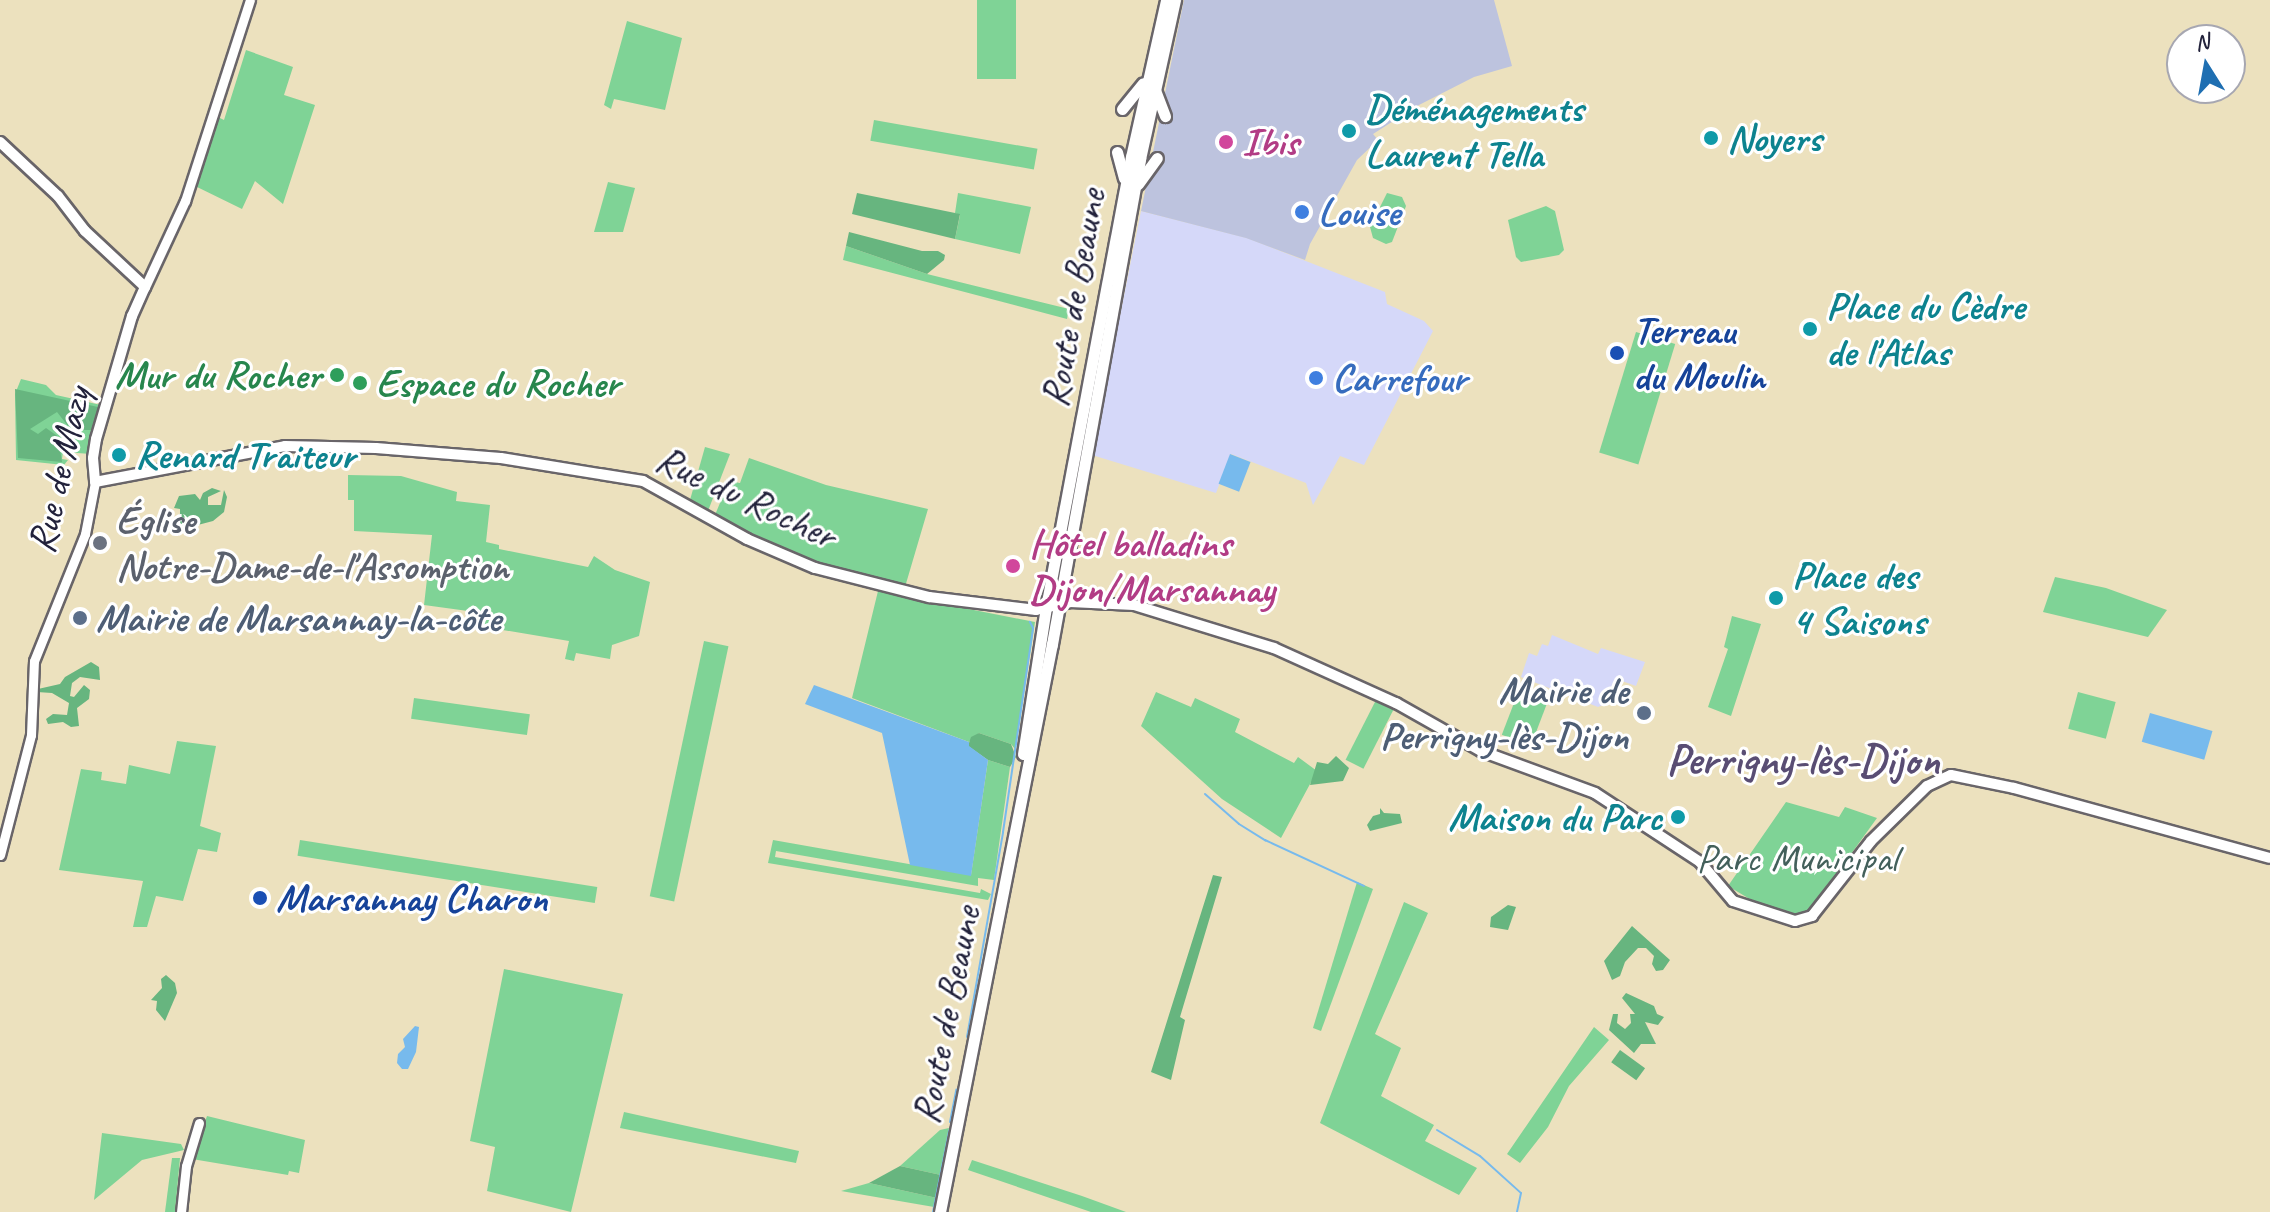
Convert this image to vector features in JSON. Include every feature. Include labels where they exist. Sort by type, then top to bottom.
[{"type":"main road","name":"Route de Beaune","points":[[941,1208],[1015,830],[1027,719],[1052,606],[1148,76],[1166,0]]},
{"type":"main road","name":"Route de Beaune","points":[[1130,188],[1175,0]]},
{"type":"main road","points":[[1122,109],[1148,76]]},
{"type":"main road","points":[[1155,88],[1165,116]]},
{"type":"main road","points":[[0,142],[37,176],[85,231],[145,287]]},
{"type":"main road","points":[[1117,152],[1130,188],[1157,158]]},
{"type":"main road","name":"Rue de Mazy","points":[[95,482],[93,458],[96,439],[132,316],[145,287]]},
{"type":"main road","name":"Rue du Rocher","points":[[95,482],[273,448],[364,448],[501,458],[643,481],[747,539],[815,568],[929,597],[1033,610],[1093,602],[1134,605],[1297,657],[1396,703],[1481,751],[1607,799],[1700,862],[1733,901],[1764,913],[1804,920],[1818,910],[1871,841],[1927,786],[1951,775],[2014,788],[2270,858]]},
{"type":"street","points":[[145,287],[185,201],[250,0]]},
{"type":"street","name":"Rue de Mazy","points":[[0,855],[31,735],[34,661],[85,534],[95,482]]},
{"type":"street","points":[[181,1212],[186,1166],[199,1123]]},
{"type":"shaded area","points":[[1184,0],[1494,0],[1512,66],[1474,77],[1417,106],[1373,134],[1378,140],[1357,160],[1310,244],[1305,260],[1246,238],[1141,211]]},
{"type":"shaded area","points":[[1141,211],[1247,238],[1385,292],[1387,304],[1424,321],[1433,331],[1364,465],[1340,456],[1313,505],[1306,483],[1231,454],[1216,493],[1092,455]]},
{"type":"shaded area","points":[[1552,635],[1598,654],[1601,648],[1645,662],[1636,686],[1622,681],[1618,686],[1613,683],[1605,704],[1598,707],[1521,677],[1529,653],[1537,656],[1542,644],[1548,646]]},
{"type":"green space","points":[[977,0],[1016,0],[1016,79],[977,79]]},
{"type":"green space","points":[[627,21],[682,38],[665,110],[614,99],[611,109],[604,105]]},
{"type":"green space","points":[[246,50],[293,67],[284,95],[315,105],[283,204],[255,181],[242,209],[193,185],[218,117],[224,120]]},
{"type":"green space","points":[[874,120],[1037,149],[1034,170],[870,141]]},
{"type":"green space","points":[[608,182],[635,188],[623,232],[594,232]]},
{"type":"green space","points":[[857,193],[960,214],[955,239],[852,214]]},
{"type":"green space","points":[[958,193],[1031,207],[1020,254],[955,239],[960,215],[955,213]]},
{"type":"green space","points":[[1387,193],[1402,197],[1406,206],[1392,242],[1386,244],[1373,238],[1370,227]]},
{"type":"green space","points":[[1546,206],[1555,211],[1564,250],[1559,255],[1521,262],[1516,257],[1508,220]]},
{"type":"green space","points":[[849,232],[922,251],[938,251],[945,255],[944,260],[927,274],[846,246]]},
{"type":"green space","points":[[846,246],[927,274],[1069,309],[1067,319],[843,260]]},
{"type":"green space","points":[[1636,332],[1675,344],[1638,464],[1599,452]]},
{"type":"green space","points":[[21,379],[46,385],[56,395],[101,405],[91,454],[63,452],[62,459],[68,460],[64,465],[16,460],[15,394]]},
{"type":"green space","points":[[15,389],[98,407],[93,430],[83,430],[75,422],[68,426],[57,412],[30,429],[38,434],[46,428],[63,440],[60,449],[62,462],[18,458]]},
{"type":"green space","points":[[705,447],[730,454],[708,511],[690,500]]},
{"type":"green space","points":[[749,458],[826,485],[928,509],[905,587],[802,558],[715,515],[729,481],[740,483]]},
{"type":"green space","points":[[348,475],[401,476],[457,492],[456,501],[490,505],[486,542],[499,545],[499,549],[588,567],[594,556],[615,570],[650,582],[639,636],[612,645],[610,659],[576,653],[574,661],[565,659],[569,641],[467,624],[468,611],[424,605],[432,535],[354,531],[354,500],[348,500]]},
{"type":"green space","points":[[212,488],[221,491],[208,497],[208,505],[221,505],[224,490],[227,497],[224,512],[213,521],[194,526],[192,532],[187,531],[174,520],[180,514],[180,509],[174,508],[179,496],[195,494],[200,500],[203,493]]},
{"type":"green space","points":[[2055,577],[2106,588],[2167,610],[2148,637],[2043,612]]},
{"type":"green space","points":[[878,591],[1035,622],[1015,749],[1011,744],[979,733],[969,742],[852,698]]},
{"type":"green space","points":[[1732,616],[1761,624],[1731,716],[1708,707],[1728,649],[1724,647]]},
{"type":"green space","points":[[704,641],[728,646],[674,901],[650,896]]},
{"type":"green space","points":[[91,662],[99,667],[100,680],[80,677],[72,683],[70,696],[74,697],[84,685],[90,690],[89,699],[77,708],[79,726],[71,727],[63,722],[48,724],[46,719],[53,714],[67,715],[69,703],[52,693],[37,692],[38,689],[60,684],[65,677]]},
{"type":"green space","points":[[1519,690],[1548,701],[1531,746],[1502,735]]},
{"type":"green space","points":[[1156,692],[1191,707],[1195,698],[1240,719],[1235,732],[1294,763],[1298,757],[1317,771],[1281,838],[1222,799],[1141,726]]},
{"type":"green space","points":[[2078,692],[2116,702],[2106,739],[2068,729]]},
{"type":"green space","points":[[414,698],[530,714],[527,735],[411,719]]},
{"type":"green space","points":[[1376,700],[1394,709],[1363,769],[1346,760]]},
{"type":"green space","points":[[979,733],[1011,744],[1016,757],[1010,767],[988,760],[968,746],[971,737]]},
{"type":"green space","points":[[177,741],[216,746],[200,826],[221,833],[217,852],[198,849],[183,901],[156,896],[147,927],[133,927],[143,881],[59,870],[81,769],[102,772],[101,780],[126,784],[129,765],[170,774]]},
{"type":"green space","points":[[1336,756],[1349,768],[1343,781],[1310,785],[1317,762],[1328,764]]},
{"type":"green space","points":[[988,760],[1010,767],[994,880],[978,878],[978,886],[776,851],[775,857],[980,893],[981,889],[991,894],[988,900],[768,863],[773,840],[971,875]]},
{"type":"green space","name":"Parc Municipal","points":[[1786,802],[1839,817],[1845,807],[1877,818],[1809,912],[1792,916],[1768,910],[1728,886]]},
{"type":"green space","points":[[1380,808],[1384,813],[1400,814],[1402,823],[1370,831],[1367,825],[1373,816],[1380,814]]},
{"type":"green space","points":[[300,840],[597,887],[595,903],[297,856]]},
{"type":"green space","points":[[1213,875],[1222,877],[1180,1017],[1185,1020],[1171,1080],[1151,1072]]},
{"type":"green space","points":[[1357,882],[1373,889],[1321,1031],[1313,1028]]},
{"type":"green space","points":[[1404,902],[1428,913],[1375,1034],[1401,1048],[1381,1096],[1434,1125],[1425,1141],[1477,1168],[1459,1195],[1320,1123]]},
{"type":"green space","points":[[1508,905],[1516,907],[1508,930],[1490,927],[1491,917]]},
{"type":"green space","points":[[1632,926],[1670,960],[1663,970],[1656,971],[1652,964],[1654,956],[1646,948],[1638,948],[1625,962],[1620,976],[1612,980],[1604,961]]},
{"type":"green space","points":[[504,969],[623,994],[571,1212],[487,1191],[495,1147],[470,1141]]},
{"type":"green space","points":[[166,975],[175,983],[177,993],[165,1021],[156,1010],[157,1001],[151,1000],[162,988],[161,979]]},
{"type":"green space","points":[[1626,993],[1654,1006],[1657,1014],[1664,1017],[1658,1025],[1645,1022],[1656,1044],[1641,1044],[1634,1053],[1609,1030],[1613,1014],[1618,1014],[1617,1023],[1625,1029],[1631,1023],[1630,1014],[1635,1014],[1622,998]]},
{"type":"green space","points":[[1594,1027],[1609,1040],[1569,1086],[1548,1127],[1520,1163],[1507,1154]]},
{"type":"green space","points":[[1620,1050],[1645,1068],[1636,1080],[1611,1062]]},
{"type":"green space","points":[[624,1112],[799,1151],[796,1163],[620,1128]]},
{"type":"green space","points":[[207,1116],[305,1140],[299,1173],[289,1171],[288,1175],[192,1159]]},
{"type":"green space","points":[[949,1128],[941,1175],[900,1166],[940,1130]]},
{"type":"green space","points":[[102,1133],[181,1144],[184,1150],[142,1160],[94,1200]]},
{"type":"green space","points":[[172,1158],[180,1158],[175,1212],[165,1212]]},
{"type":"green space","points":[[972,1160],[1126,1212],[1091,1212],[968,1170]]},
{"type":"green space","points":[[900,1166],[941,1175],[937,1198],[869,1183]]},
{"type":"green space","points":[[869,1183],[937,1198],[934,1207],[841,1191]]},
{"type":"water","points":[[1230,454],[1251,462],[1239,492],[1219,484]]},
{"type":"water","points":[[814,685],[969,742],[969,746],[988,760],[971,876],[910,865],[882,733],[805,704]]},
{"type":"water","points":[[2150,713],[2212,731],[2204,760],[2142,742]]},
{"type":"water","points":[[415,1026],[419,1027],[416,1052],[408,1069],[402,1069],[397,1063],[398,1054],[405,1047],[403,1039]]},
{"type":"waterway","points":[[967,1037],[1003,832],[1033,628],[1030,622]]},
{"type":"waterway","points":[[1205,794],[1239,824],[1265,840],[1364,886]]},
{"type":"waterway","points":[[950,1122],[956,1090]]},
{"type":"waterway","points":[[1437,1130],[1480,1156],[1521,1193],[1517,1212]]},
{"type":"waterway","points":[[933,1212],[949,1131]]},
{"type":"place","name":"Déménagements Laurent Tella","points":[[1349,131]]},
{"type":"place","name":"Noyers","points":[[1711,138]]},
{"type":"place","name":"Ibis","points":[[1226,142]]},
{"type":"place","name":"Louise","points":[[1302,212]]},
{"type":"place","name":"Place du Cèdre de l'Atlas","points":[[1810,329]]},
{"type":"place","name":"Terreau du Moulin","points":[[1617,353]]},
{"type":"place","name":"Mur du Rocher","points":[[337,375]]},
{"type":"place","name":"Carrefour","points":[[1316,378]]},
{"type":"place","name":"Espace du Rocher","points":[[360,383]]},
{"type":"place","name":"Renard Traiteur","points":[[119,455]]},
{"type":"place","name":"Église Notre-Dame-de-l'Assomption","points":[[100,543]]},
{"type":"place","name":"Hôtel balladins Dijon/Marsannay","points":[[1013,566]]},
{"type":"place","name":"Place des 4 Saisons","points":[[1776,598]]},
{"type":"place","name":"Mairie de Marsannay-la-côte","points":[[80,618]]},
{"type":"place","name":"Mairie de Perrigny-lès-Dijon","points":[[1644,713]]},
{"type":"place","name":"Maison du Parc","points":[[1678,817]]},
{"type":"place","name":"Marsannay Charon","points":[[260,898]]},
{"type":"district","name":"Perrigny-lès-Dijon","points":[[1803,760]]}]
